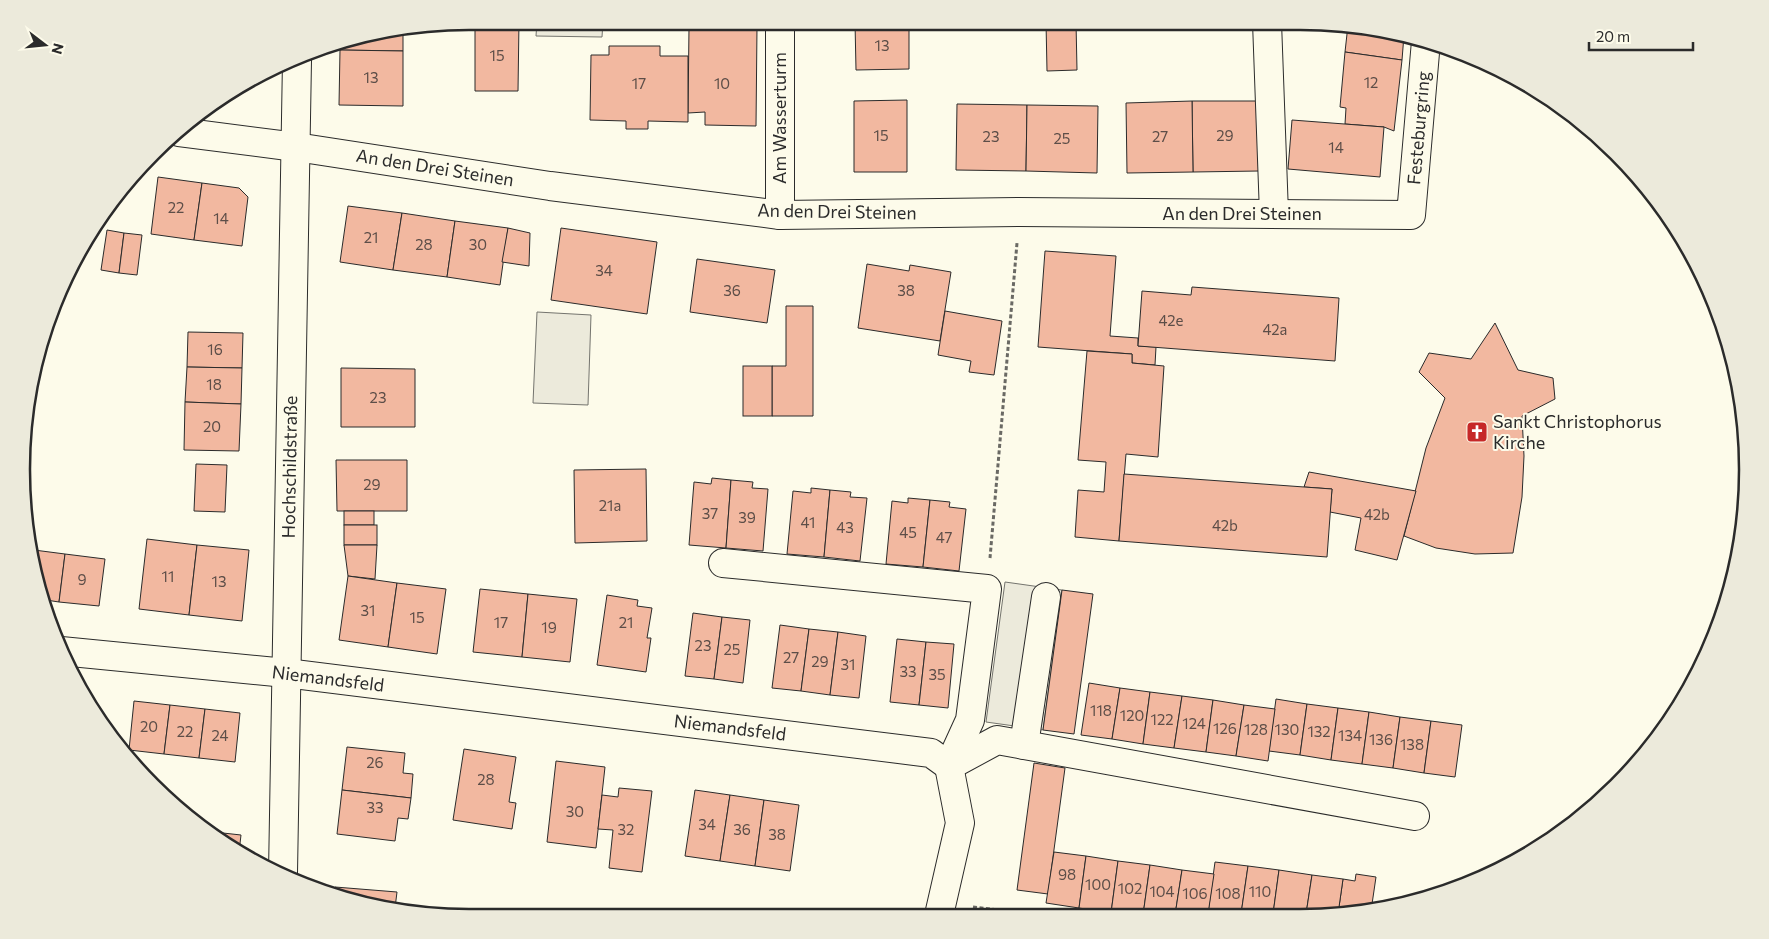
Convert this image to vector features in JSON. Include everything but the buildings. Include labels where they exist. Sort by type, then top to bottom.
[{"type":"street","name":"Am Wasserturm","points":[[780,30],[780,215]]},
{"type":"street","points":[[1267,30],[1274,214]]},
{"type":"street","name":"Festeburgring","points":[[1410,215],[1425,49]]},
{"type":"street","name":"Hochschildstraße","points":[[284,868],[297,65]]},
{"type":"street","name":"An den Drei Steinen","points":[[187,133],[296,147],[550,186],[780,215],[1019,212],[1410,215]]},
{"type":"street","points":[[723,563],[987,589],[970,720],[949,766],[960,823],[941,909]]},
{"type":"street","points":[[1024,745],[1046,597]]},
{"type":"street","name":"Niemandsfeld","points":[[69,652],[286,673],[931,753],[949,766]]},
{"type":"street","points":[[949,766],[997,740],[1415,816]]},
{"type":"path","points":[[987,589],[1019,212]]},
{"type":"path","points":[[969,909],[991,909]]},
{"type":"shaded area","points":[[536,30],[602,30],[602,37],[536,36]]},
{"type":"shaded area","points":[[537,312],[591,315],[588,405],[533,403]]},
{"type":"shaded area","points":[[1005,582],[1062,590],[1043,730],[986,722]]},
{"type":"place","name":"Sankt Christophorus Kirche","points":[[1477,432]]}]
